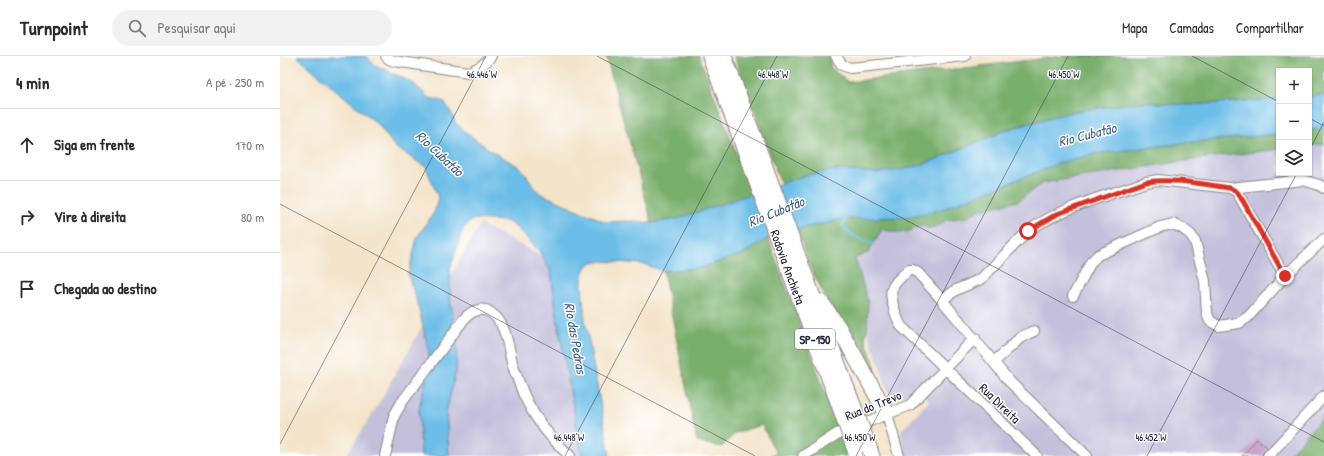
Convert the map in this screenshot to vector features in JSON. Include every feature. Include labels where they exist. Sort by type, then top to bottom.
[{"type":"highway","name":"Rodovia Anchieta","points":[[710,56],[763,180]]},
{"type":"highway","name":"Rodovia Anchieta","points":[[724,56],[763,180],[863,452]]},
{"type":"highway","name":"Rodovia Anchieta","points":[[794,265],[808,284],[847,408]]},
{"type":"highway","points":[[808,284],[839,328],[887,414]]},
{"type":"street","points":[[386,56],[389,60],[394,61],[468,72],[478,69],[487,62],[491,56]]},
{"type":"street","points":[[836,56],[842,65],[850,68],[965,56]]},
{"type":"street","points":[[1087,456],[1016,388],[942,300],[956,290],[981,279],[1028,231],[1057,214],[1146,182],[1158,180],[1173,181],[1230,188],[1303,180],[1324,188]]},
{"type":"street","points":[[1230,188],[1237,192],[1243,201],[1285,276]]},
{"type":"street","points":[[1073,296],[1091,262],[1098,255],[1160,227],[1173,224],[1190,234],[1195,241],[1205,281],[1206,314],[1210,321],[1219,326],[1239,323],[1248,317],[1285,276],[1324,239]]},
{"type":"street","name":"Rua Direita","points":[[942,300],[918,273],[913,270],[909,270],[892,287],[891,292],[897,319],[901,326],[1036,456]]},
{"type":"street","points":[[385,456],[394,416],[411,389],[469,314],[478,310],[485,310],[491,313],[499,321],[505,334],[513,367],[532,410],[542,428],[570,456]]},
{"type":"street","points":[[994,362],[1021,338],[1034,331]]},
{"type":"street","name":"Rua do Trevo","points":[[803,456],[837,434],[910,405],[975,338]]},
{"type":"street","points":[[1268,456],[1324,396]]},
{"type":"street","points":[[887,414],[899,456]]},
{"type":"shaded area","points":[[1324,144],[1324,416],[1288,456],[906,456],[901,431],[929,401],[916,388],[904,395],[892,395],[889,393],[867,330],[868,303],[855,258],[868,253],[882,229],[898,233],[911,232],[921,225],[929,228],[939,226],[946,220],[968,217],[978,210],[1018,201],[1042,183],[1190,160],[1276,149],[1276,176],[1312,176],[1312,146]]},
{"type":"shaded area","points":[[480,224],[543,257],[551,272],[558,324],[582,456],[346,456],[375,410]]},
{"type":"green space","points":[[606,56],[699,56],[752,194],[677,219],[652,223]]},
{"type":"green space","points":[[734,56],[829,56],[831,68],[848,82],[1064,56],[1324,56],[1324,95],[1312,97],[1312,68],[1276,68],[1276,99],[1189,105],[1140,102],[1070,112],[1008,129],[927,163],[905,169],[877,173],[836,170],[806,175],[781,184]]},
{"type":"green space","points":[[1324,128],[1324,144],[1312,146],[1312,130]]},
{"type":"green space","points":[[1276,134],[1276,149],[1190,160],[1042,183],[1018,201],[978,210],[968,217],[946,220],[939,226],[929,228],[921,225],[911,231],[902,233],[882,229],[868,253],[855,258],[868,303],[867,330],[865,339],[876,368],[871,367],[845,325],[828,302],[810,267],[797,229],[844,219],[906,217],[939,210],[1060,163],[1094,154],[1183,143]]},
{"type":"green space","points":[[768,238],[848,456],[770,456],[776,453],[762,425],[735,433],[722,447],[697,442],[663,271],[700,268],[743,254]]},
{"type":"green space","points":[[1324,416],[1324,456],[1288,456]]},
{"type":"water","points":[[297,56],[366,56],[373,64],[413,83],[429,98],[443,101],[450,110],[455,122],[466,133],[493,152],[521,168],[539,193],[606,222],[633,221],[652,223],[677,219],[806,175],[836,170],[877,173],[905,169],[927,163],[1009,129],[1070,112],[1140,102],[1189,105],[1276,99],[1276,134],[1183,143],[1094,154],[1060,163],[939,210],[906,217],[844,219],[797,229],[768,238],[743,254],[700,268],[663,271],[643,264],[602,261],[588,264],[582,276],[585,320],[610,456],[582,456],[558,323],[551,272],[539,251],[517,228],[507,221],[473,219],[463,228],[450,269],[450,297],[457,350],[456,371],[446,412],[449,456],[421,456],[419,410],[428,367],[429,351],[416,298],[408,275],[417,238],[435,211],[438,197],[426,167],[395,147],[378,124]]},
{"type":"water","points":[[1324,95],[1324,128],[1312,130],[1312,104],[1312,97]]},
{"type":"building","points":[[1257,439],[1267,447],[1261,456],[1242,456]]},
{"type":"waterway","points":[[846,218],[843,226],[849,233],[874,244]]},
{"type":"route","points":[[1028,231],[1057,214],[1146,182],[1158,180],[1173,181],[1230,188],[1237,192],[1243,201],[1285,276]]},
{"type":"water label","name":"Rio Cubatão","points":[[1087,134]]},
{"type":"water label","name":"Rio Cubatão","points":[[440,153]]},
{"type":"water label","name":"Rio Cubatão","points":[[776,211]]},
{"type":"water label","name":"Rio das Pedras","points":[[576,338]]}]
